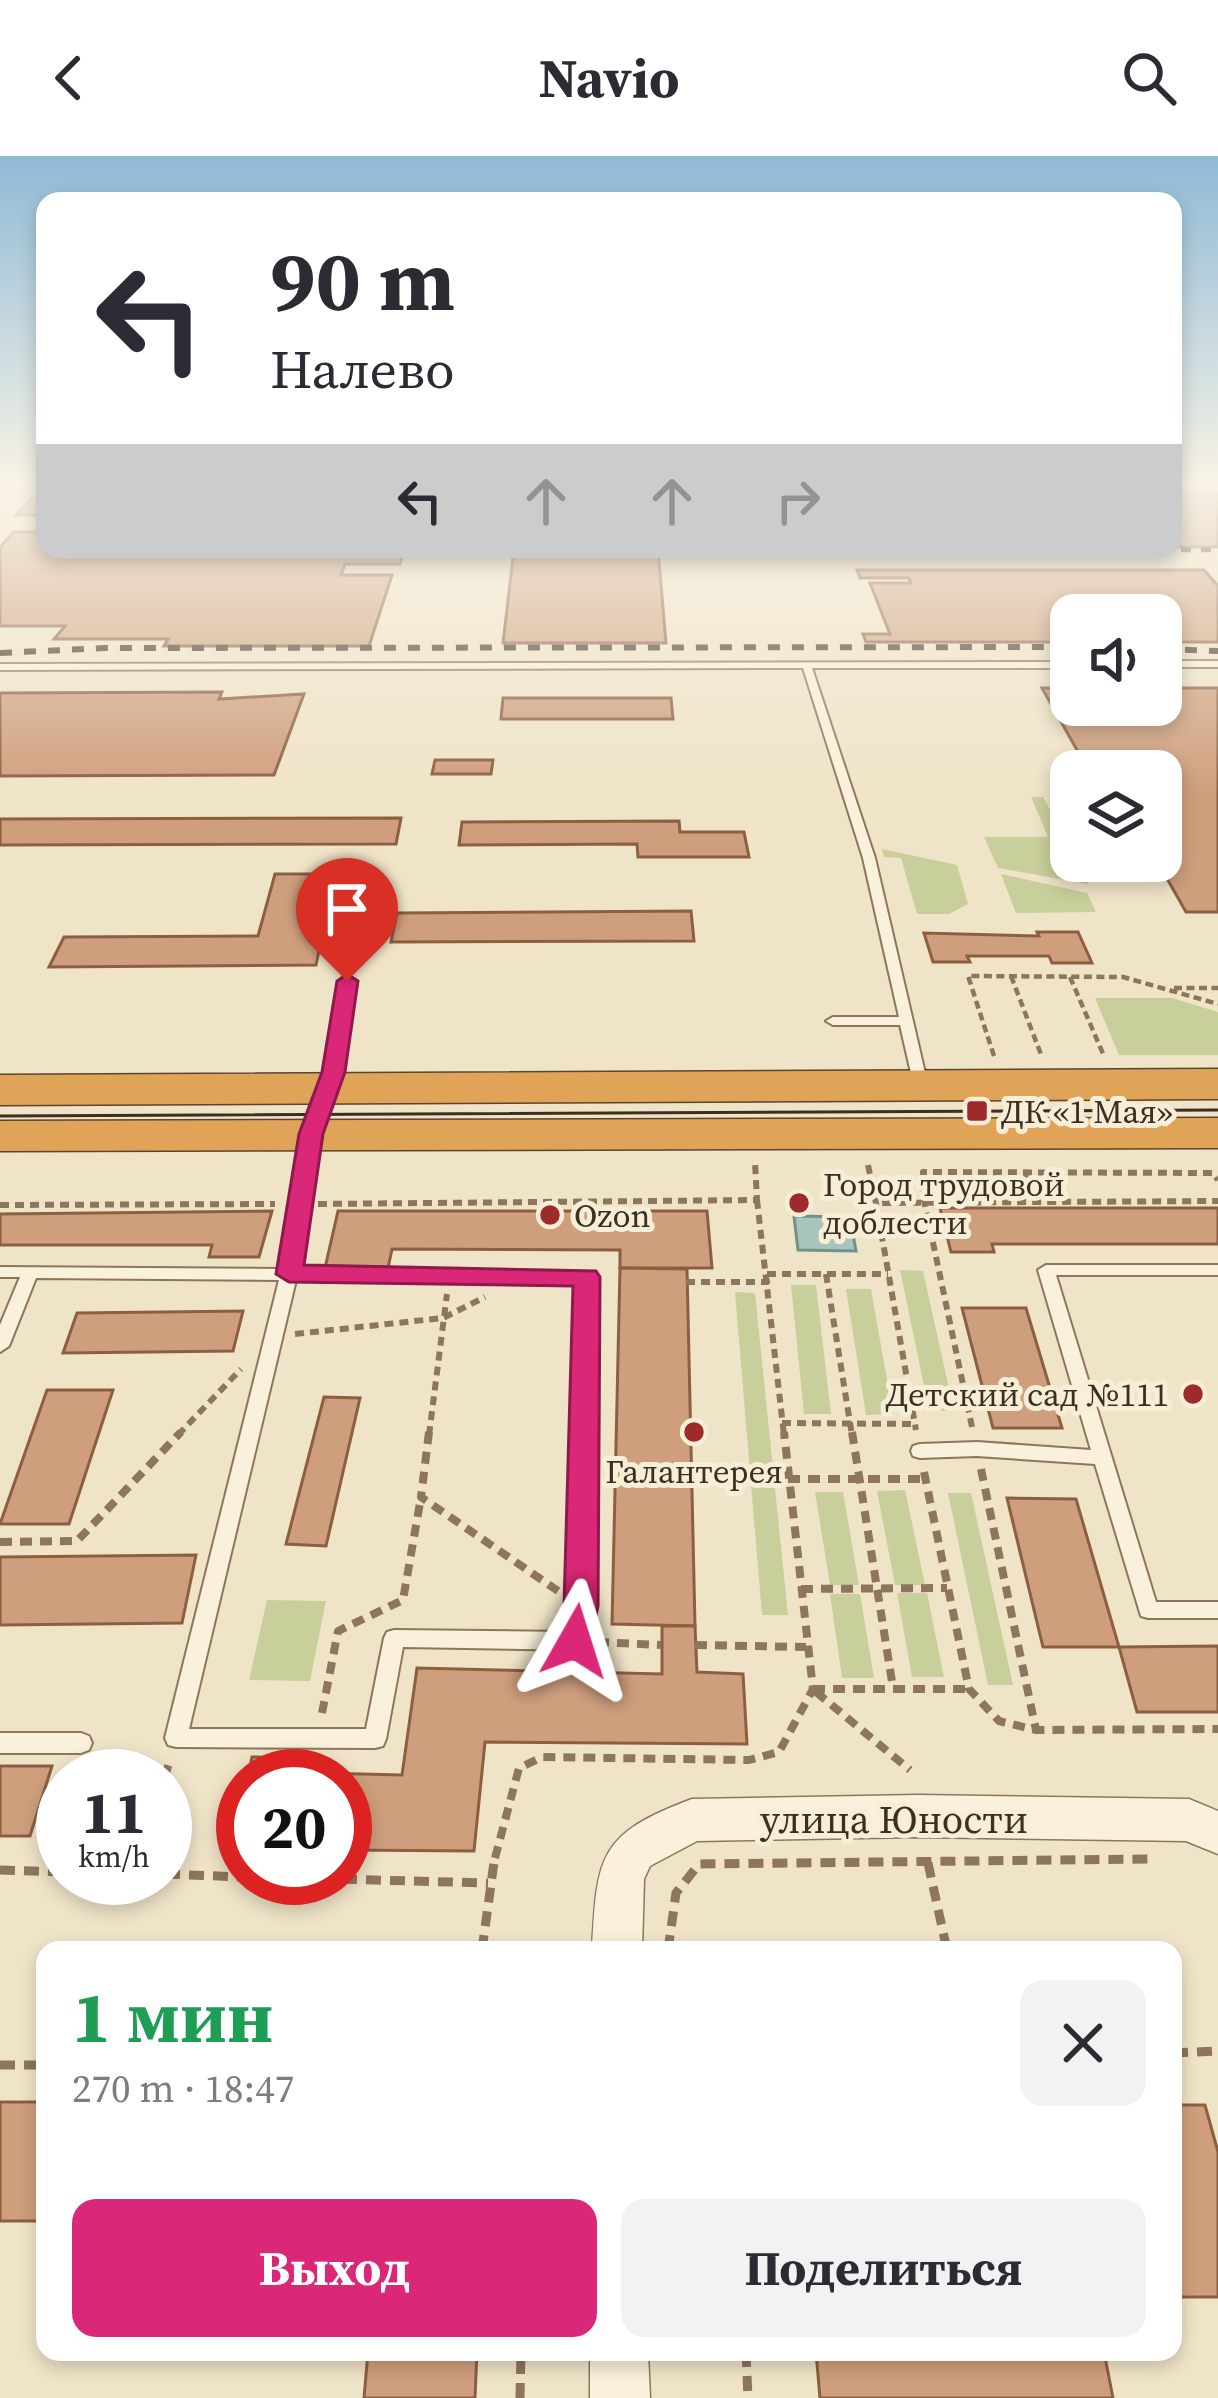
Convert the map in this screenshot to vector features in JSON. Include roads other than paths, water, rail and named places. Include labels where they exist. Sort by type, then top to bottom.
[{"type":"highway","points":[[0,1136],[319,1111],[921,1086],[1218,1084]]},
{"type":"highway","points":[[0,1090],[319,1111],[1218,1133]]},
{"type":"street","name":"улица Юности","points":[[617,1928],[620,1878],[633,1851],[692,1820],[918,1816],[1189,1820],[1218,1832]]},
{"type":"street","points":[[619,2361],[620,2398]]},
{"type":"lane","points":[[0,667],[1050,664]]},
{"type":"lane","points":[[1182,664],[1218,664]]},
{"type":"lane","points":[[807,666],[869,858],[921,1086]]},
{"type":"lane","points":[[0,1272],[289,1274],[587,1277],[581,1606],[575,1641],[394,1638],[375,1739],[176,1738],[289,1274],[319,1111],[343,1031],[347,981]]},
{"type":"lane","points":[[832,1021],[906,1021]]},
{"type":"lane","points":[[1218,1270],[1046,1270],[1148,1610],[1218,1610]]},
{"type":"lane","points":[[0,1346],[31,1272]]},
{"type":"lane","points":[[920,1451],[977,1449],[1101,1458]]},
{"type":"lane","points":[[0,1743],[81,1743]]},
{"type":"water","points":[[794,1216],[850,1217],[856,1251],[798,1250]]},
{"type":"tram line","points":[[0,1116],[1218,1110]]},
{"type":"railway","points":[[0,653],[105,648],[1050,647]]},
{"type":"railway","points":[[1182,650],[1218,651]]},
{"type":"place","name":"ДК «1 Мая»","points":[[977,1111]]},
{"type":"place","name":"Город трудовой доблести","points":[[799,1203]]},
{"type":"place","name":"Ozon","points":[[550,1215]]},
{"type":"place","name":"Детский сад №111","points":[[1193,1394]]},
{"type":"place","name":"Галантерея","points":[[694,1432]]}]
